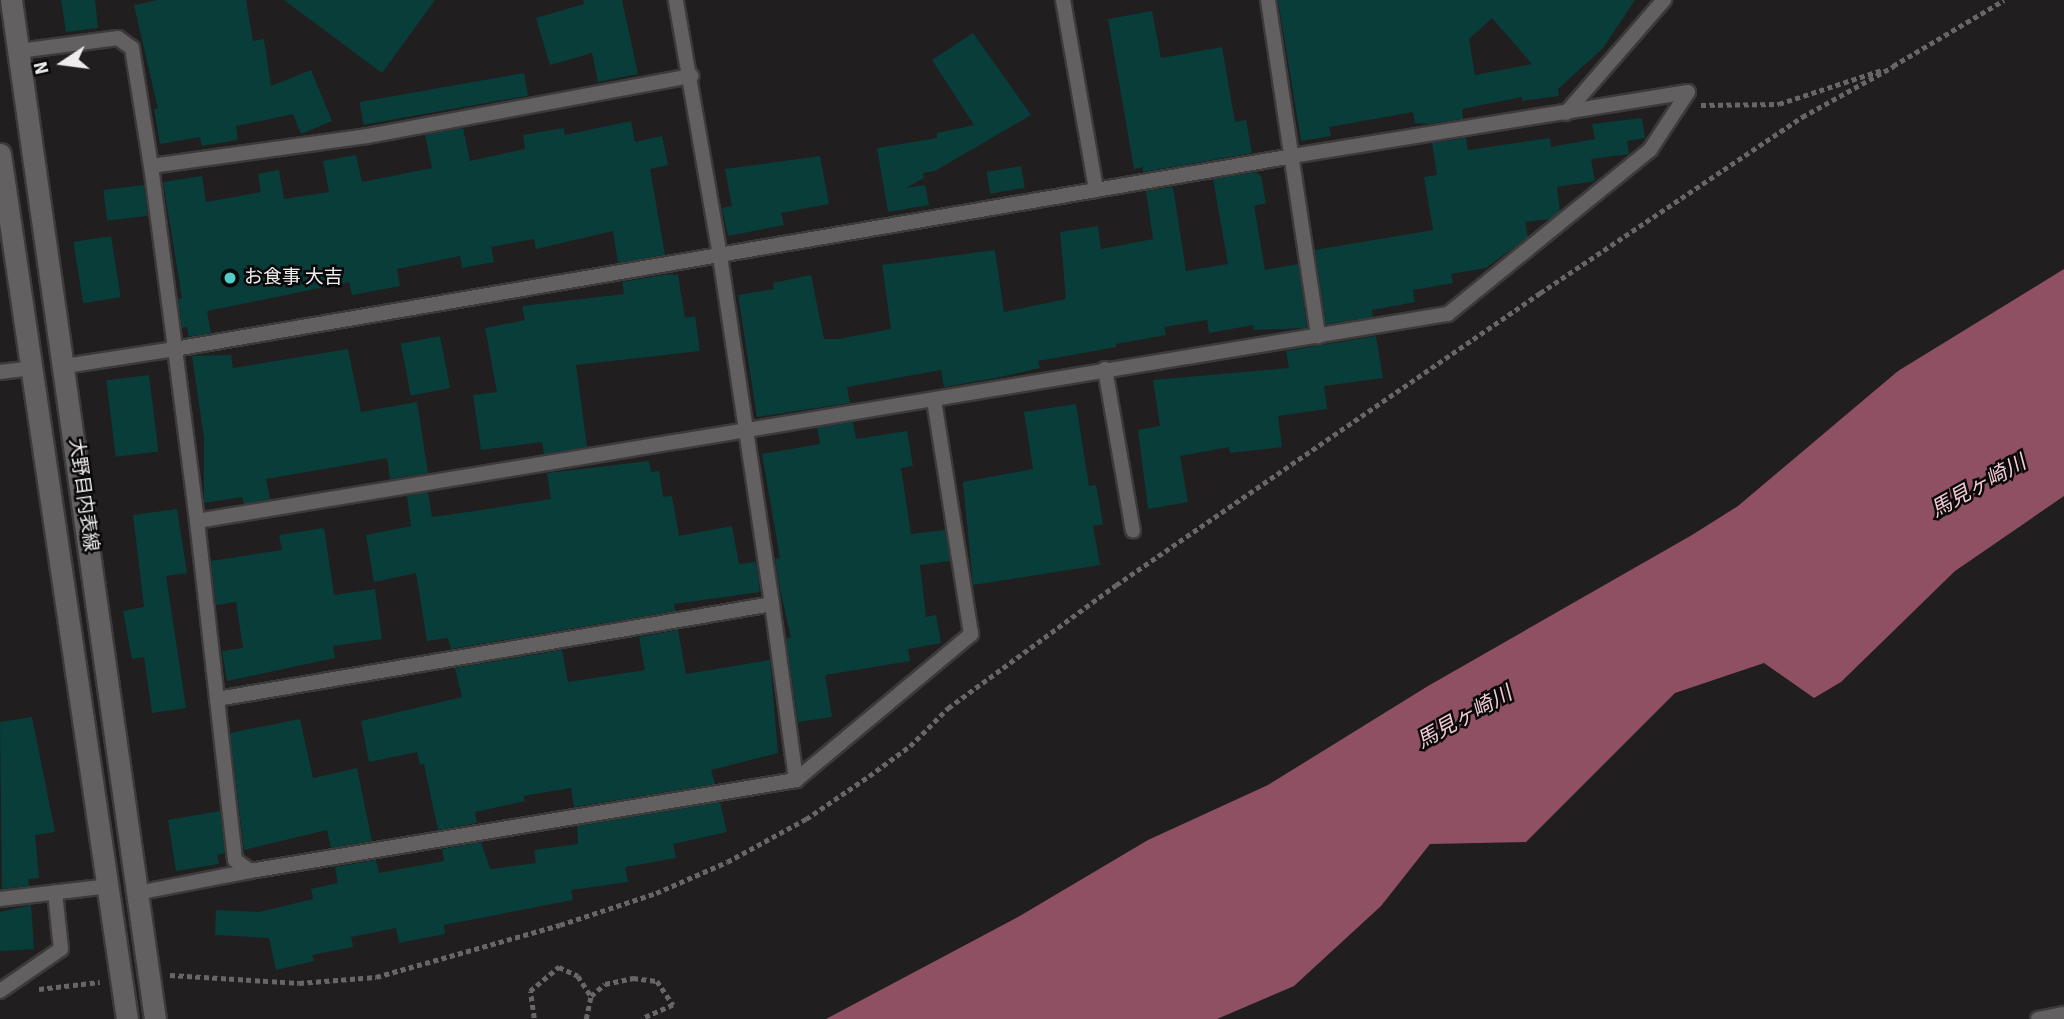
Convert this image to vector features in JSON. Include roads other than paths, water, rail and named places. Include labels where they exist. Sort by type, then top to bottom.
[{"type":"main road","name":"大野目内表線","points":[[11,0],[65,366],[155,1019]]},
{"type":"main road","name":"大野目内表線","points":[[0,154],[127,1019]]},
{"type":"lane","points":[[676,0],[691,76],[748,432],[796,780]]},
{"type":"lane","points":[[1063,0],[1096,190]]},
{"type":"lane","points":[[1268,0],[1318,336]]},
{"type":"lane","points":[[1566,113],[1664,0]]},
{"type":"lane","points":[[19,51],[118,38],[132,48],[151,166],[197,521],[235,860],[250,871]]},
{"type":"lane","points":[[151,166],[367,136],[691,76]]},
{"type":"lane","points":[[65,366],[1293,156],[1688,92],[1650,150],[1448,314],[1105,369],[748,432],[197,521]]},
{"type":"lane","points":[[0,372],[32,368]]},
{"type":"lane","points":[[1105,369],[1133,531]]},
{"type":"lane","points":[[137,893],[250,871],[796,780],[971,634],[933,400]]},
{"type":"lane","points":[[217,699],[772,604]]},
{"type":"lane","points":[[0,899],[109,886]]},
{"type":"lane","points":[[0,991],[61,949],[55,892]]},
{"type":"lane","points":[[2038,1019],[2064,1014]]},
{"type":"water","name":"馬見ヶ崎川","points":[[2064,269],[2064,496],[1955,571],[1841,682],[1814,698],[1764,663],[1675,693],[1526,842],[1430,844],[1381,906],[1294,986],[1217,1019],[826,1019],[1018,917],[1148,840],[1268,785],[1428,686],[1692,535],[1738,506],[1898,371]]},
{"type":"place","name":"お食事 大吉","points":[[230,278]]}]
